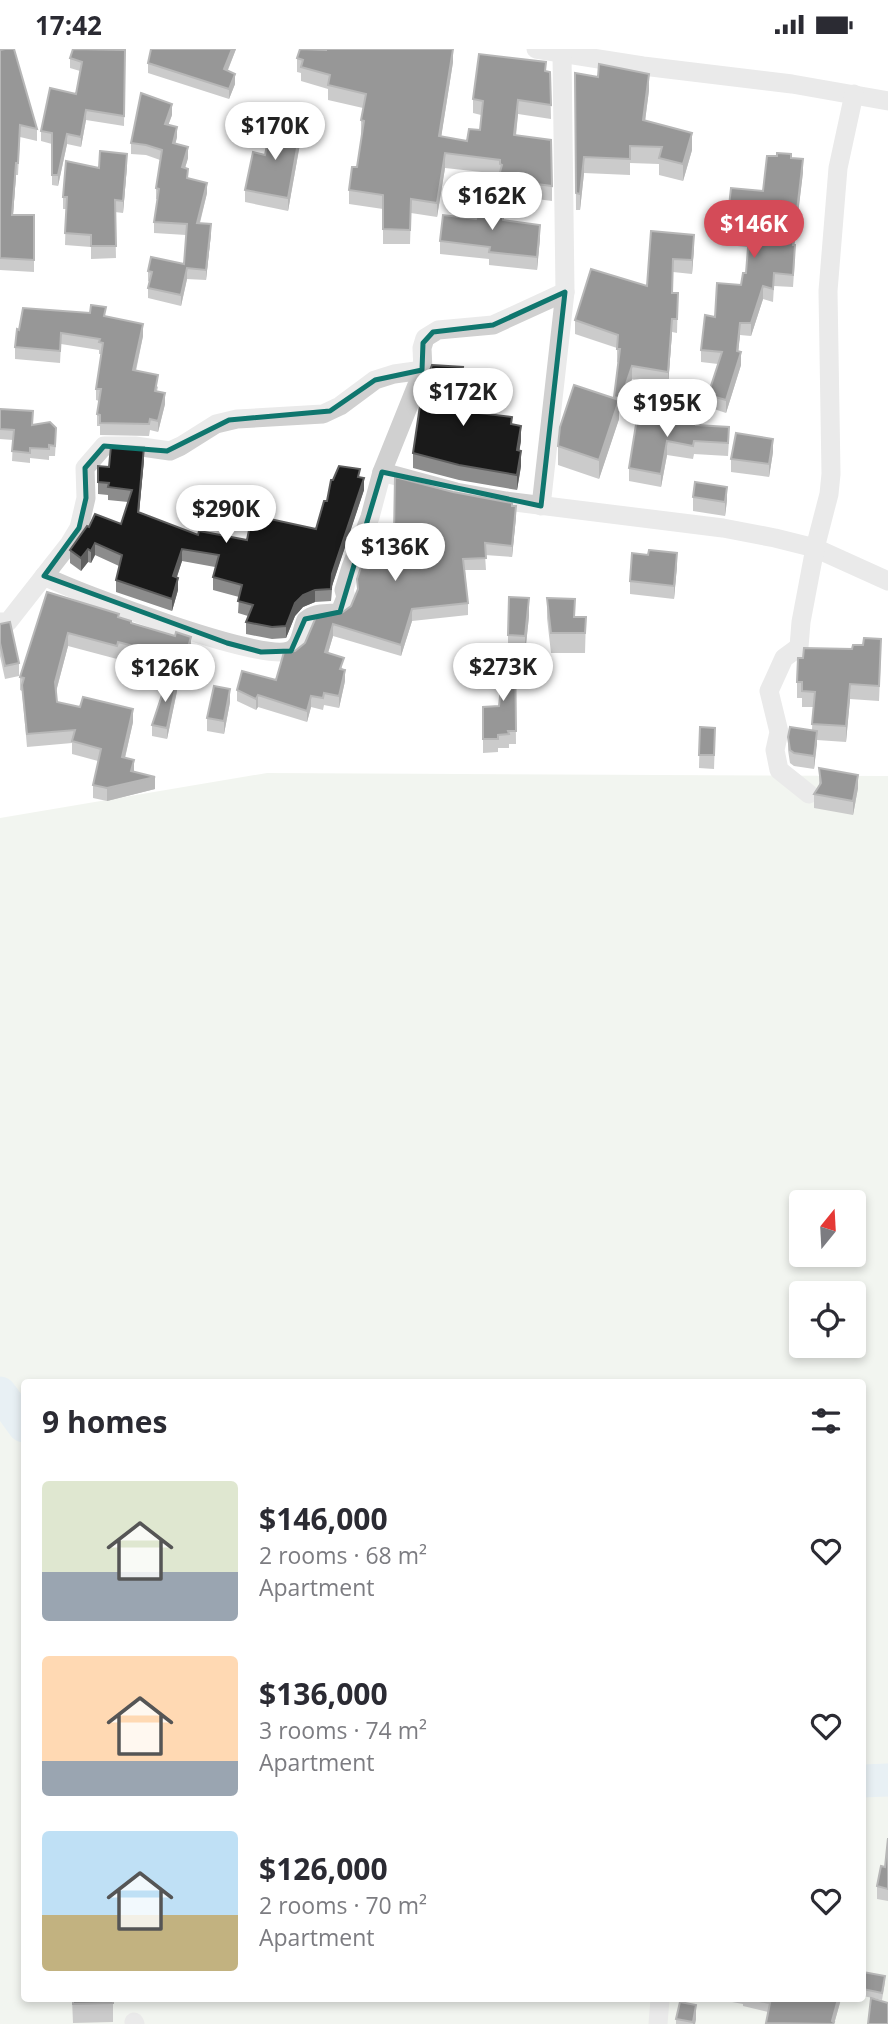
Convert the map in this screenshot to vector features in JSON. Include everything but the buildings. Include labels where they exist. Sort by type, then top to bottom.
[{"type":"street","points":[[536,49],[855,94],[888,101]]},
{"type":"street","points":[[541,506],[565,292],[562,54]]},
{"type":"street","points":[[809,794],[779,770],[775,750],[779,732],[769,691],[784,659],[799,647],[815,548],[829,494],[831,464],[828,291],[836,195],[847,122],[855,94]]},
{"type":"street","points":[[44,576],[72,590],[227,643],[261,652],[292,651],[309,617],[319,613],[340,612],[346,597],[345,590],[351,567],[370,517],[382,473],[423,370],[423,343],[433,332],[493,325],[565,292]]},
{"type":"street","points":[[0,622],[8,622],[70,544],[79,528],[86,498],[85,468],[104,446],[135,446],[170,451],[216,424],[237,419],[323,414],[340,406],[375,380],[400,372],[423,370]]},
{"type":"street","points":[[382,473],[456,492],[541,506],[723,528],[815,548],[888,581]]},
{"type":"street","points":[[658,2024],[660,2002]]},
{"type":"highlighted area","points":[[565,292],[541,506],[382,472],[340,612],[305,619],[291,651],[261,652],[227,643],[44,576],[79,528],[86,498],[85,468],[104,446],[167,451],[229,420],[330,411],[375,380],[422,370],[423,343],[433,332],[493,325]]},
{"type":"shaded area","points":[[267,773],[888,776],[888,2024],[0,2024],[0,818]]},
{"type":"waterway","points":[[0,1393],[21,1422]]},
{"type":"waterway","points":[[866,1781],[888,1780]]}]
